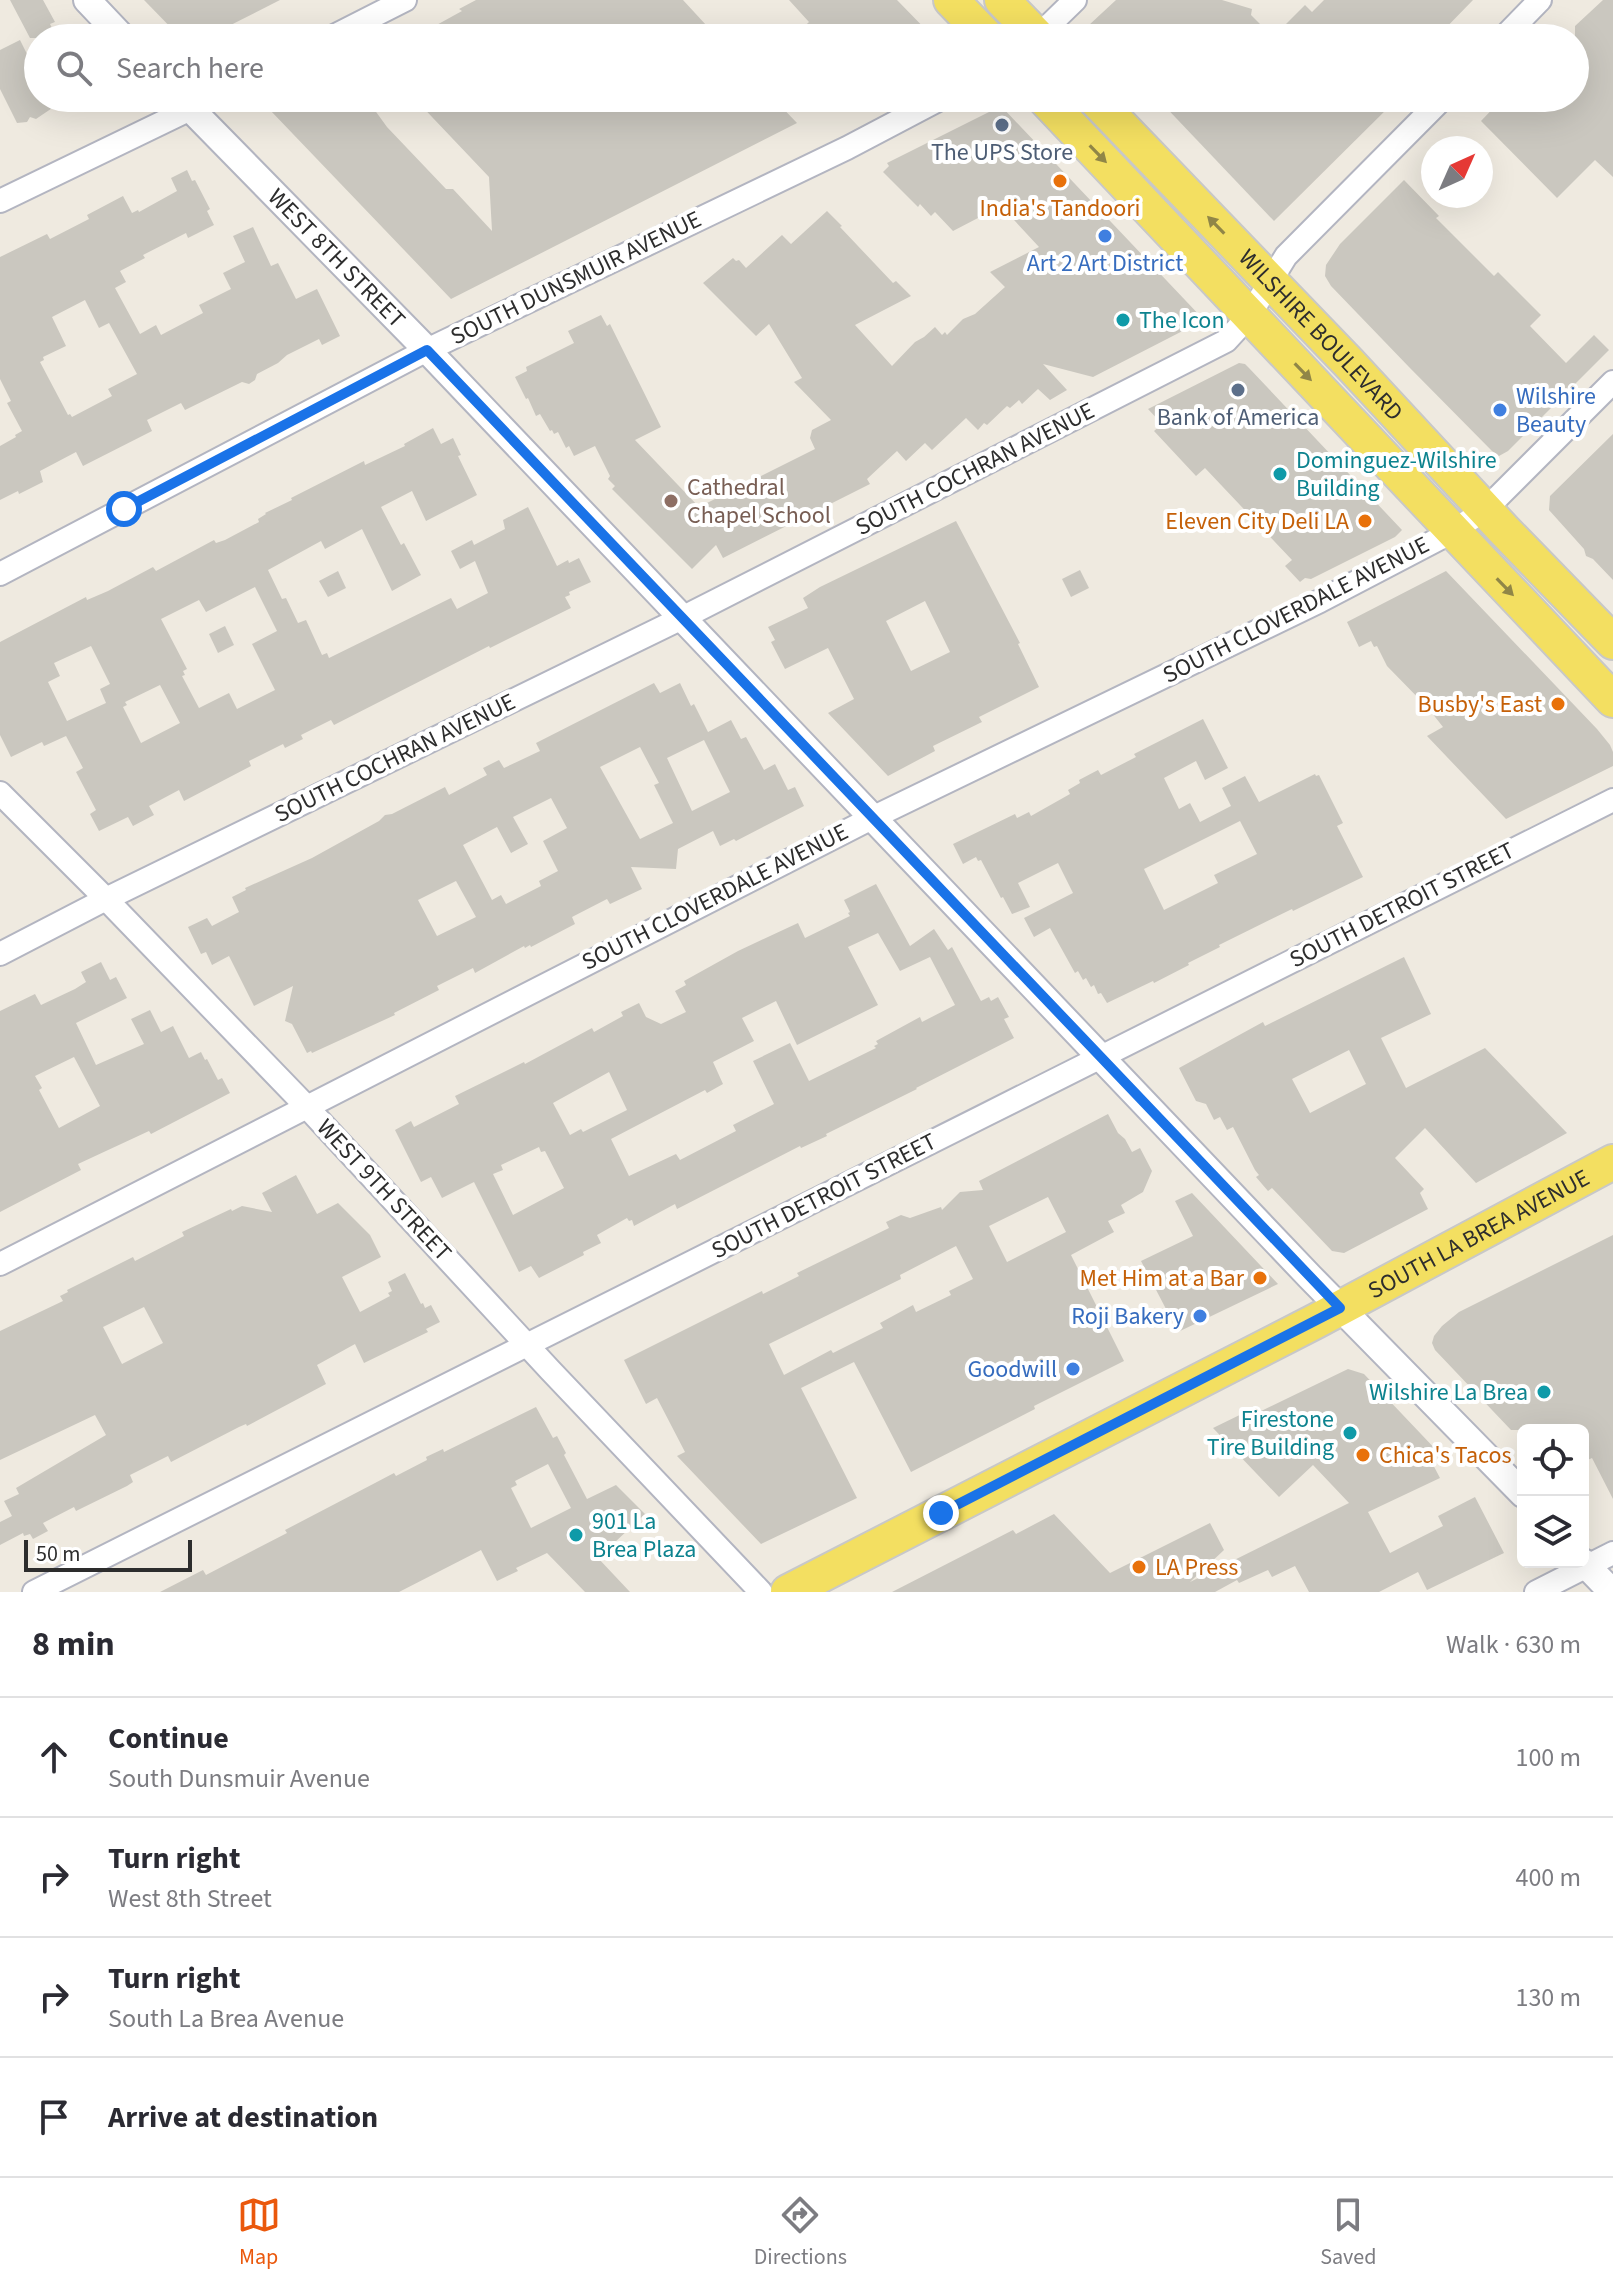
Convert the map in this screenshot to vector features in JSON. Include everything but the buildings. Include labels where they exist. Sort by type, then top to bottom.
[{"type":"main road","points":[[951,0],[974,24]]},
{"type":"main road","points":[[1002,0],[1024,24]]},
{"type":"main road","name":"WILSHIRE BOULEVARD","points":[[1057,112],[1613,700]]},
{"type":"main road","name":"WILSHIRE BOULEVARD","points":[[1107,112],[1613,642]]},
{"type":"main road","name":"SOUTH LA BREA AVENUE","points":[[788,1592],[1340,1308],[1613,1162]]},
{"type":"street","points":[[87,0],[110,24]]},
{"type":"street","points":[[358,24],[405,0]]},
{"type":"street","points":[[1051,24],[1075,0]]},
{"type":"street","points":[[1517,24],[1540,0]]},
{"type":"street","points":[[0,201],[175,112]]},
{"type":"street","name":"WEST 8TH STREET","points":[[204,112],[872,818],[1340,1308],[1517,1488]]},
{"type":"street","name":"SOUTH DUNSMUIR AVENUE","points":[[0,574],[427,350],[915,112]]},
{"type":"street","name":"SOUTH COCHRAN AVENUE","points":[[0,954],[106,899],[682,618],[1226,341],[1249,316],[1286,256],[1429,112]]},
{"type":"street","name":"SOUTH CLOVERDALE AVENUE","points":[[0,1264],[872,818],[1320,601],[1452,532],[1486,509],[1613,382]]},
{"type":"street","name":"WEST 9TH STREET","points":[[0,793],[306,1106],[761,1592]]},
{"type":"street","name":"SOUTH DETROIT STREET","points":[[34,1592],[529,1347],[1100,1055],[1613,800]]},
{"type":"street","points":[[1589,1562],[1613,1553]]},
{"type":"street","points":[[1536,1592],[1578,1568]]},
{"type":"street","points":[[1589,1568],[1612,1592]]},
{"type":"place","name":"The UPS Store","points":[[1002,125]]},
{"type":"place","name":"India's Tandoori","points":[[1060,181]]},
{"type":"place","name":"Art 2 Art District","points":[[1105,236]]},
{"type":"place","name":"The Icon","points":[[1123,320]]},
{"type":"place","name":"Bank of America","points":[[1238,390]]},
{"type":"place","name":"Wilshire Beauty","points":[[1500,410]]},
{"type":"place","name":"Dominguez-Wilshire Building","points":[[1280,474]]},
{"type":"place","name":"Cathedral Chapel School","points":[[671,501]]},
{"type":"place","name":"Eleven City Deli LA","points":[[1365,521]]},
{"type":"place","name":"Busby's East","points":[[1558,704]]},
{"type":"place","name":"Met Him at a Bar","points":[[1260,1278]]},
{"type":"place","name":"Roji Bakery","points":[[1200,1316]]},
{"type":"place","name":"Goodwill","points":[[1073,1369]]},
{"type":"place","name":"Wilshire La Brea","points":[[1544,1392]]},
{"type":"place","name":"Firestone Tire Building","points":[[1350,1433]]},
{"type":"place","name":"Chica's Tacos","points":[[1363,1455]]},
{"type":"place","name":"901 La Brea Plaza","points":[[576,1535]]},
{"type":"place","name":"LA Press","points":[[1139,1567]]},
{"type":"route","points":[[124,509],[427,350],[1340,1308],[941,1513]]}]
